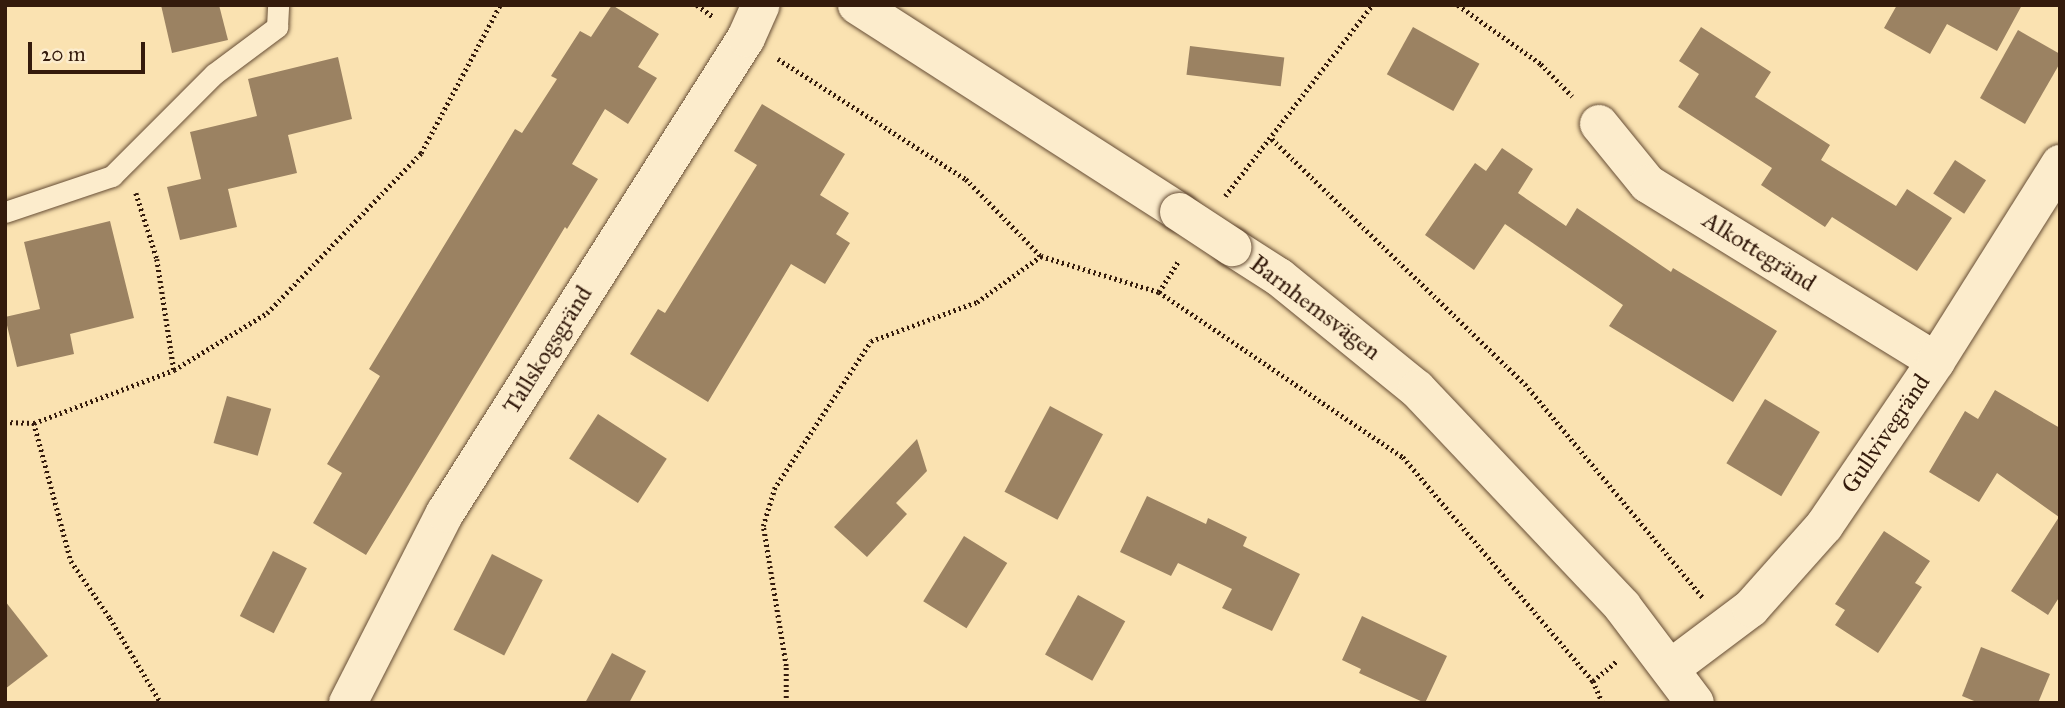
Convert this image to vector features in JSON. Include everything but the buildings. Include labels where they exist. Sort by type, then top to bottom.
[{"type":"street","name":"Barnhemsvägen","points":[[856,5],[1279,277],[1417,389],[1622,606],[1671,667],[1695,703]]},
{"type":"street","name":"Tallskogsgränd","points":[[348,703],[445,513],[753,22]]},
{"type":"street","name":"Alkottegränd","points":[[1599,124],[1648,184],[1936,361]]},
{"type":"street","name":"Gullvivegränd","points":[[1671,667],[1751,608],[1824,526],[1936,361],[2060,163]]},
{"type":"lane","points":[[5,212],[112,176],[214,74],[277,27],[278,5]]},
{"type":"path","points":[[5,422],[34,423],[174,370],[267,313],[421,153],[499,5]]},
{"type":"path","points":[[697,5],[753,22],[967,179],[1041,256],[1158,292],[1403,457],[1593,681],[1603,703]]},
{"type":"path","points":[[1228,192],[1272,139],[1372,5]]},
{"type":"path","points":[[1458,5],[1541,64],[1599,124]]},
{"type":"path","points":[[1272,139],[1525,384],[1705,600],[1647,638],[1593,681]]},
{"type":"path","points":[[126,163],[157,258],[174,370]]},
{"type":"path","points":[[1158,292],[1182,253]]},
{"type":"path","points":[[786,703],[786,666],[764,526],[774,489],[872,341],[977,302],[1041,256]]},
{"type":"path","points":[[34,423],[71,561],[110,618],[161,703]]}]
